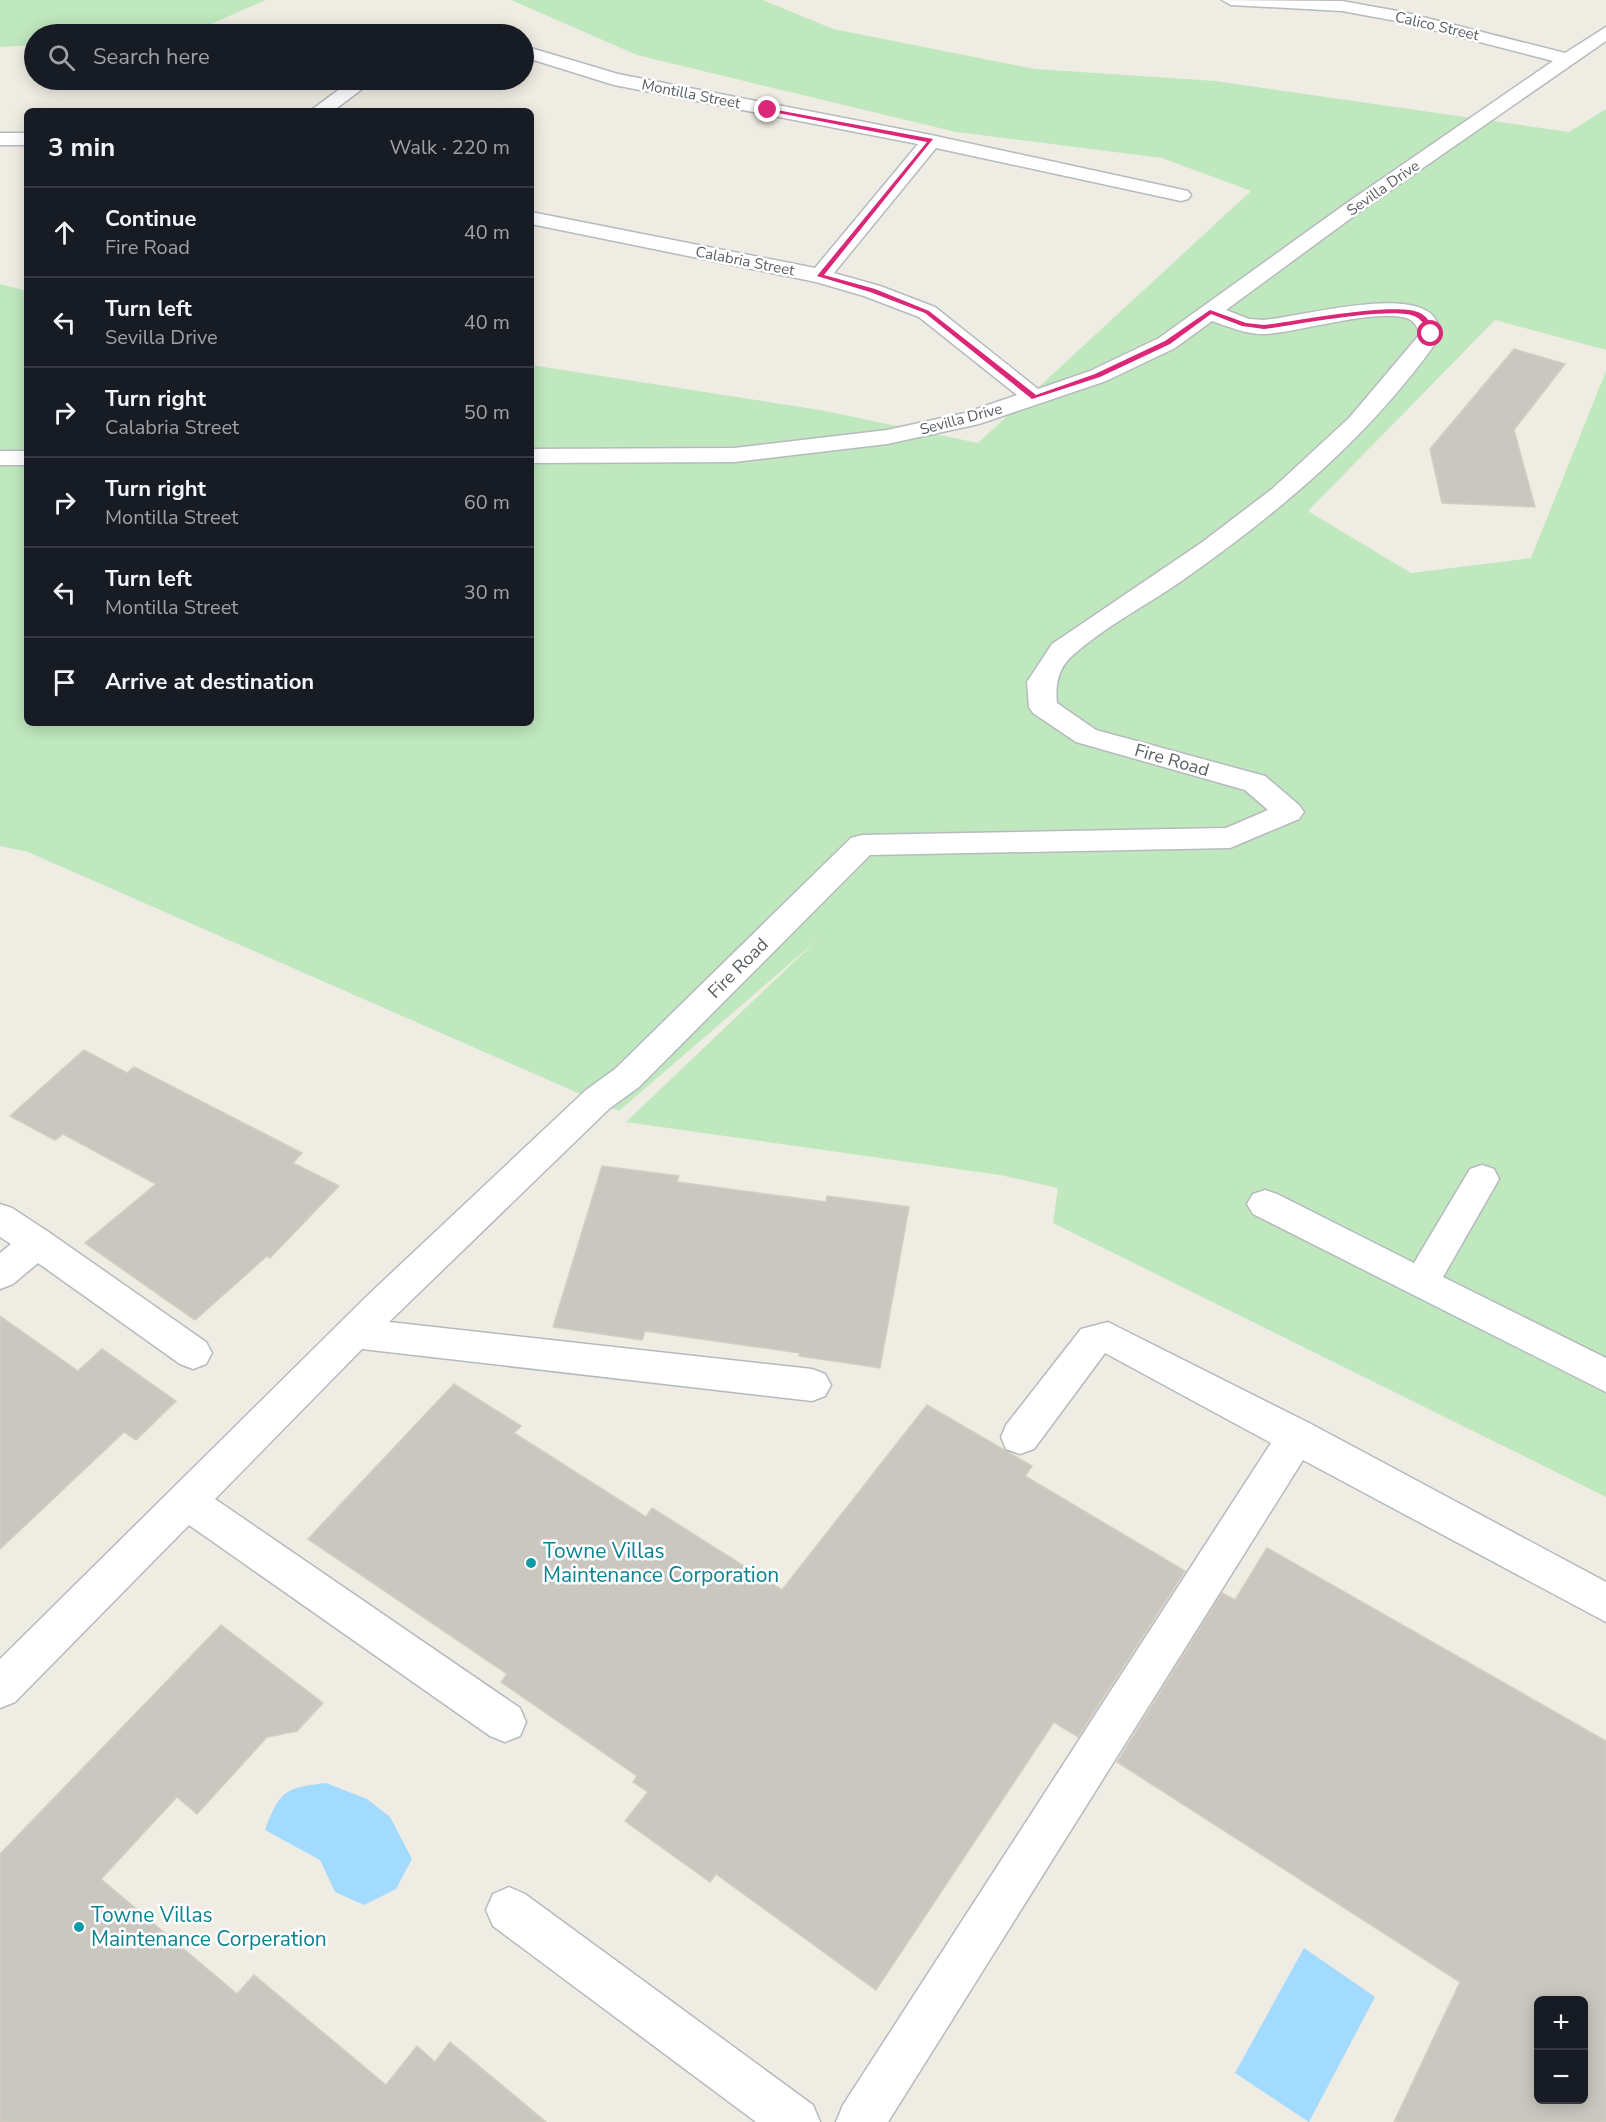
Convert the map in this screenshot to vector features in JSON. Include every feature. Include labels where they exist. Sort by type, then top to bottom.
[{"type":"street","name":"Calico Street","points":[[1231,0],[1342,6],[1403,17],[1568,59]]},
{"type":"street","name":"Sevilla Drive","points":[[534,456],[734,455],[887,437],[960,421],[1098,376],[1167,343],[1351,209],[1606,33]]},
{"type":"street","name":"Montilla Street","points":[[534,54],[614,79],[931,141],[1181,195]]},
{"type":"street","points":[[324,108],[350,90]]},
{"type":"street","points":[[0,139],[24,139]]},
{"type":"street","points":[[820,276],[931,141]]},
{"type":"street","name":"Calabria Street","points":[[534,219],[820,276],[872,291],[927,312],[1035,398]]},
{"type":"street","name":"Fire Road","points":[[354,1333],[598,1099],[627,1078],[862,845],[1230,837],[1289,812],[1255,783],[1086,736],[1043,707],[1041,682],[1062,650],[1292,485],[1345,436],[1391,387],[1431,334],[1427,322],[1417,314],[1393,310],[1264,327],[1245,325],[1210,312]]},
{"type":"street","points":[[0,458],[24,458]]},
{"type":"street","points":[[1421,1282],[1482,1179]]},
{"type":"street","points":[[1265,1204],[1606,1376]]},
{"type":"street","points":[[0,1218],[193,1353]]},
{"type":"street","points":[[0,1274],[37,1243]]},
{"type":"street","points":[[0,1688],[354,1333],[812,1385]]},
{"type":"street","points":[[1020,1437],[1094,1340],[1108,1337],[1606,1603]]},
{"type":"street","points":[[870,2118],[1297,1436]]},
{"type":"street","points":[[186,1501],[505,1722]]},
{"type":"street","points":[[509,1910],[796,2122]]},
{"type":"green space","points":[[0,0],[266,0],[211,24],[24,24],[24,46],[0,47]]},
{"type":"green space","points":[[511,0],[763,0],[833,29],[1035,69],[1215,81],[1569,132],[1606,109],[1606,350],[1495,320],[1308,511],[1411,573],[1531,558],[1606,371],[1606,1497],[1053,1223],[1058,1188],[1000,1175],[626,1122],[817,940],[619,1111],[28,852],[0,846],[0,284],[24,290],[24,726],[534,726],[534,365],[820,410],[978,443],[1251,191],[1162,158],[956,132],[637,55]]},
{"type":"water","points":[[326,1783],[367,1799],[390,1817],[412,1859],[396,1889],[364,1905],[335,1892],[320,1860],[265,1830],[275,1807],[285,1794],[301,1787]]},
{"type":"water","points":[[1304,1948],[1375,1997],[1309,2122],[1235,2073]]},
{"type":"building","points":[[1514,349],[1565,364],[1514,430],[1535,507],[1442,503],[1430,449]]},
{"type":"building","points":[[84,1050],[127,1073],[134,1067],[302,1153],[293,1163],[339,1186],[270,1258],[267,1256],[195,1320],[85,1243],[156,1184],[63,1134],[55,1140],[10,1116]]},
{"type":"building","points":[[602,1166],[679,1176],[677,1182],[826,1202],[827,1196],[909,1207],[880,1368],[799,1356],[800,1353],[645,1331],[642,1340],[553,1327]]},
{"type":"building","points":[[0,1316],[78,1371],[102,1349],[176,1401],[136,1440],[124,1432],[0,1549]]},
{"type":"building","points":[[454,1384],[521,1426],[514,1433],[646,1517],[652,1508],[782,1590],[927,1405],[1032,1466],[1025,1476],[1185,1571],[1078,1737],[1054,1722],[876,1990],[716,1874],[710,1882],[625,1821],[648,1792],[633,1782],[637,1776],[501,1682],[507,1674],[308,1539]]},
{"type":"building","points":[[1267,1548],[1606,1741],[1606,2122],[1394,2122],[1460,1982],[1117,1762],[1222,1593],[1235,1600]]},
{"type":"building","name":"Towne Villas Maintenance Corperation","points":[[221,1625],[323,1703],[297,1731],[267,1737],[197,1814],[177,1797],[101,1879],[237,1994],[254,1975],[386,2085],[417,2046],[435,2062],[450,2042],[546,2122],[0,2122],[0,1854]]},
{"type":"place","name":"Towne Villas Maintenance Corporation","points":[[531,1563]]},
{"type":"place","name":"Towne Villas Maintenance Corperation","points":[[79,1927]]},
{"type":"route","points":[[768,110],[931,141],[820,276],[872,291],[927,312],[1035,398],[1098,376],[1167,343],[1210,312],[1245,325],[1264,327],[1393,310],[1417,314],[1427,322],[1431,334]]}]
